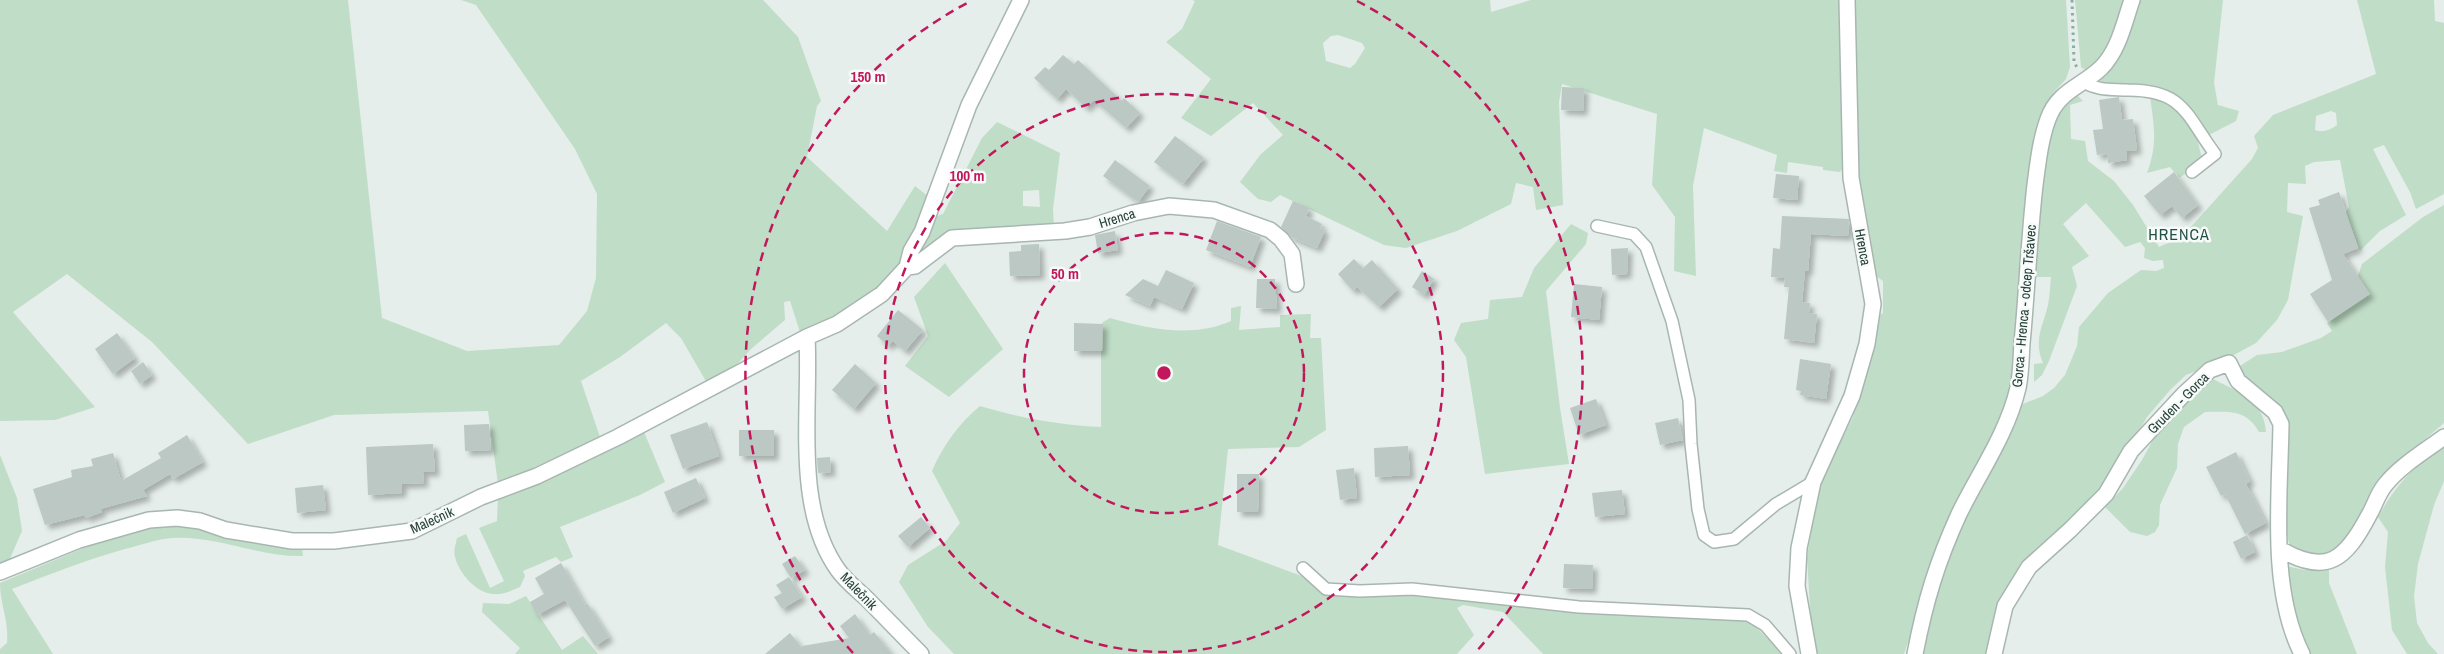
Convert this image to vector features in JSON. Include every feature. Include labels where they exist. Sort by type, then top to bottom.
[{"type":"street","name":"Hrenca","points":[[882,294],[907,267],[911,251],[922,232],[969,105],[1021,0]]},
{"type":"street","name":"Hrenca","points":[[1809,654],[1798,586],[1799,548],[1813,482],[1852,396],[1867,344],[1873,304],[1851,178],[1847,0]]},
{"type":"street","name":"Gorca - Hrenca - odcep Tršavec","points":[[1915,654],[1925,603],[1936,570],[1960,514],[2006,426],[2018,387],[2032,208],[2041,138],[2049,116],[2063,94],[2083,82],[2101,67],[2117,44],[2132,0]]},
{"type":"street","name":"Hrenca","points":[[907,267],[915,266],[952,238],[1065,231],[1090,227],[1133,213],[1169,206],[1214,210],[1270,230],[1281,239],[1292,254],[1296,284]]},
{"type":"street","name":"Malečnik","points":[[0,572],[79,540],[149,520],[178,518],[200,521],[226,530],[292,541],[334,541],[412,531],[481,497],[537,476],[618,437],[807,337],[837,324],[882,294]]},
{"type":"street","name":"Malečnik","points":[[807,337],[809,379],[806,439],[809,483],[816,523],[838,571],[921,654]]},
{"type":"street","name":"Gruden - Gorca","points":[[1994,654],[2005,606],[2029,567],[2106,494],[2131,451],[2183,395],[2210,370],[2229,363],[2238,381],[2274,412],[2281,424],[2280,548]]},
{"type":"street","points":[[2280,548],[2297,559],[2316,564],[2339,557],[2352,544],[2370,514],[2376,497],[2386,483],[2444,437]]},
{"type":"street","points":[[2280,548],[2286,614],[2292,635],[2302,654]]},
{"type":"lane","points":[[2083,82],[2096,89],[2148,90],[2168,95],[2191,117],[2215,154],[2192,172]]},
{"type":"lane","points":[[1597,226],[1634,234],[1646,246],[1672,321],[1689,400],[1698,509],[1704,536],[1714,542],[1734,539],[1776,504],[1813,482]]},
{"type":"lane","points":[[1303,568],[1326,589],[1360,591],[1412,589],[1579,607],[1748,615],[1765,625],[1790,654]]},
{"type":"path","points":[[2072,0],[2074,61],[2083,82]]},
{"type":"green space","points":[[0,0],[348,0],[382,318],[467,351],[559,345],[587,311],[596,278],[597,194],[575,149],[476,5],[461,0],[763,0],[798,37],[821,101],[817,106],[807,157],[887,231],[915,186],[929,197],[910,243],[893,272],[870,297],[856,307],[801,335],[790,301],[784,302],[785,320],[751,349],[738,363],[707,383],[681,338],[666,323],[620,357],[581,381],[600,437],[498,484],[488,411],[334,415],[248,444],[152,342],[67,274],[13,312],[95,407],[55,420],[0,421]]},
{"type":"green space","points":[[1192,0],[1490,0],[1491,12],[1531,0],[1841,0],[1844,167],[1840,172],[1823,170],[1823,167],[1788,162],[1787,173],[1774,171],[1777,155],[1704,128],[1693,186],[1696,276],[1674,271],[1675,217],[1652,185],[1657,114],[1562,84],[1559,102],[1563,205],[1536,210],[1533,187],[1516,183],[1511,204],[1457,231],[1406,248],[1384,245],[1280,195],[1271,202],[1258,199],[1240,182],[1261,154],[1283,135],[1253,103],[1211,136],[1181,118],[1211,79],[1166,42],[1182,29],[1195,1]],"holes":[[[1338,35],[1362,43],[1365,48],[1355,64],[1350,68],[1326,61],[1323,43],[1331,36]]]},
{"type":"green space","points":[[1851,0],[2066,0],[2070,67],[2066,79],[2054,92],[2048,103],[2032,149],[2014,390],[1935,563],[1904,654],[1817,654],[1811,624],[1807,558],[1814,510],[1821,481],[1853,417],[1875,344],[1880,315],[1883,313],[1883,281],[1873,274],[1871,241],[1856,171]]},
{"type":"green space","points":[[2075,0],[2125,0],[2106,50],[2094,66],[2087,71],[2081,67]]},
{"type":"green space","points":[[2136,0],[2223,0],[2214,83],[2218,105],[2239,111],[2236,121],[2207,136],[2182,102],[2166,90],[2146,84],[2117,84],[2100,81],[2117,55]]},
{"type":"green space","points":[[2357,0],[2434,0],[2435,21],[2444,23],[2444,194],[2416,209],[2410,192],[2384,145],[2373,149],[2406,215],[2380,231],[2360,251],[2345,213],[2349,207],[2340,160],[2314,162],[2305,166],[2306,184],[2288,183],[2287,212],[2303,216],[2288,300],[2277,320],[2256,343],[2219,363],[2186,375],[2171,389],[2147,417],[2117,469],[2089,503],[2021,567],[1988,654],[1917,654],[1943,566],[2017,412],[2023,404],[2043,396],[2054,388],[2065,375],[2077,346],[2079,327],[2108,293],[2141,270],[2156,271],[2164,268],[2163,260],[2153,261],[2144,258],[2145,248],[2140,242],[2125,247],[2086,203],[2063,224],[2089,256],[2072,267],[2077,286],[2049,361],[2042,375],[2034,382],[2034,364],[2043,363],[2040,355],[2039,340],[2049,302],[2051,277],[2031,277],[2042,153],[2062,103],[2075,95],[2083,101],[2070,105],[2071,139],[2085,141],[2088,161],[2114,181],[2133,205],[2159,247],[2181,238],[2252,159],[2258,148],[2254,136],[2273,115],[2376,74]],"holes":[[[2331,111],[2336,113],[2337,125],[2326,130],[2315,130],[2316,116]]]},
{"type":"green space","points":[[2150,96],[2164,99],[2177,109],[2192,128],[2196,137],[2203,162],[2179,178],[2170,167],[2147,173],[2154,144]]},
{"type":"green space","points":[[997,122],[1060,153],[1053,209],[1054,227],[950,233],[939,237],[919,260],[915,257],[933,217],[943,214],[982,138]],"holes":[[[1039,190],[1040,207],[1023,206],[1023,191]]]},
{"type":"green space","points":[[2444,205],[2444,423],[2408,454],[2361,516],[2345,542],[2329,553],[2315,556],[2290,548],[2286,530],[2282,428],[2226,372],[2257,355],[2282,352],[2321,338],[2332,331],[2327,323],[2365,296],[2357,279],[2362,264],[2423,217]]},
{"type":"green space","points":[[1571,224],[1588,233],[1586,244],[1546,291],[1560,408],[1569,464],[1485,474],[1466,357],[1454,340],[1461,323],[1488,319],[1490,300],[1522,297],[1534,268]]},
{"type":"green space","points":[[945,263],[1003,349],[949,397],[905,366],[928,336],[914,297]]},
{"type":"green space","points":[[1241,306],[1239,330],[1280,327],[1280,315],[1311,314],[1310,338],[1321,338],[1326,430],[1299,447],[1228,449],[1218,545],[1312,580],[1323,592],[1375,591],[1521,603],[1611,615],[1737,619],[1753,624],[1783,654],[1543,654],[1503,612],[1463,605],[1457,608],[1474,635],[1457,654],[954,654],[928,627],[899,582],[908,565],[946,541],[960,523],[932,471],[946,444],[959,427],[980,406],[1040,420],[1070,425],[1101,427],[1101,327],[1103,322],[1110,318],[1140,326],[1171,330],[1202,329],[1231,321],[1231,308]]},
{"type":"green space","points":[[2213,379],[2240,393],[2255,405],[2264,421],[2266,432],[2259,432],[2248,419],[2229,412],[2205,412],[2184,427],[2178,444],[2177,468],[2160,505],[2159,525],[2155,532],[2147,536],[2130,532],[2105,507],[2123,488],[2142,460],[2162,423],[2191,392]]},
{"type":"green space","points":[[644,432],[665,482],[640,495],[560,527],[573,557],[561,562],[556,557],[523,571],[525,576],[520,587],[500,594],[487,593],[480,590],[464,575],[457,563],[454,552],[457,538],[466,534],[490,588],[504,581],[479,528],[497,521],[498,496]]},
{"type":"green space","points":[[2444,442],[2444,481],[2434,505],[2418,564],[2414,596],[2417,623],[2428,643],[2438,654],[2407,654],[2392,630],[2385,567],[2388,532],[2378,517],[2392,494],[2407,476]]},
{"type":"green space","points":[[0,455],[17,498],[22,531],[8,563],[0,565]]},
{"type":"green space","points":[[163,523],[188,524],[270,545],[302,548],[303,556],[270,553],[206,540],[173,538],[149,542],[96,558],[12,589],[53,654],[0,654],[0,649],[7,643],[7,634],[0,583],[117,534]]},
{"type":"green space","points":[[2286,566],[2305,570],[2329,568],[2329,583],[2357,654],[2303,654],[2298,644]]},
{"type":"green space","points":[[526,596],[562,650],[583,636],[598,654],[515,654],[520,648],[482,612],[483,603],[509,604]]},
{"type":"building","points":[[1063,55],[1074,64],[1078,60],[1122,101],[1124,98],[1140,113],[1126,128],[1094,100],[1086,108],[1066,89],[1057,99],[1034,78],[1045,67],[1049,70]]},
{"type":"building","points":[[1562,87],[1584,88],[1583,111],[1561,110]]},
{"type":"building","points":[[2119,97],[2122,120],[2133,119],[2137,150],[2126,151],[2127,160],[2108,163],[2107,154],[2097,155],[2093,130],[2103,129],[2099,100]]},
{"type":"building","points":[[1175,136],[1204,158],[1183,184],[1154,162]]},
{"type":"building","points":[[1115,160],[1150,186],[1138,202],[1103,176]]},
{"type":"building","points":[[2174,172],[2198,205],[2182,218],[2172,206],[2160,215],[2144,196]]},
{"type":"building","points":[[1776,174],[1799,176],[1797,200],[1773,198]]},
{"type":"building","points":[[2339,192],[2358,248],[2343,254],[2370,294],[2328,322],[2310,294],[2332,280],[2309,208],[2320,205],[2318,200]]},
{"type":"building","points":[[1293,201],[1309,208],[1306,216],[1322,224],[1320,228],[1325,230],[1317,248],[1291,237],[1281,227]]},
{"type":"building","points":[[1782,216],[1849,219],[1848,236],[1811,234],[1808,271],[1805,271],[1802,302],[1810,303],[1809,313],[1817,314],[1814,343],[1784,339],[1789,287],[1784,287],[1785,278],[1771,277],[1773,248],[1780,249]]},
{"type":"building","points":[[1217,221],[1261,237],[1250,267],[1206,250]]},
{"type":"building","points":[[1115,231],[1118,250],[1098,253],[1095,235]]},
{"type":"building","points":[[1039,244],[1040,275],[1010,276],[1009,252],[1021,251],[1021,245]]},
{"type":"building","points":[[1628,248],[1627,274],[1612,275],[1611,249]]},
{"type":"building","points":[[1354,259],[1363,268],[1372,260],[1398,289],[1379,307],[1357,287],[1353,291],[1338,274]]},
{"type":"building","points":[[1166,270],[1194,283],[1182,309],[1154,297],[1150,306],[1125,295],[1143,279],[1158,286]]},
{"type":"building","points":[[1422,271],[1434,279],[1424,295],[1412,287]]},
{"type":"building","points":[[1257,279],[1275,279],[1277,309],[1256,308]]},
{"type":"building","points":[[1574,284],[1602,287],[1599,320],[1571,317]]},
{"type":"building","points":[[898,310],[923,330],[905,351],[893,341],[888,346],[877,336]]},
{"type":"building","points":[[1074,323],[1103,324],[1102,351],[1074,351]]},
{"type":"building","points":[[117,333],[135,358],[113,374],[95,349]]},
{"type":"building","points":[[1800,359],[1831,364],[1826,399],[1800,395],[1801,391],[1796,390]]},
{"type":"building","points":[[143,362],[152,375],[140,384],[131,371]]},
{"type":"building","points":[[855,364],[876,383],[854,409],[832,390]]},
{"type":"building","points":[[1596,399],[1606,425],[1579,435],[1570,408]]},
{"type":"building","points":[[1678,418],[1683,440],[1660,445],[1655,423]]},
{"type":"building","points":[[707,422],[719,456],[683,469],[670,435]]},
{"type":"building","points":[[489,424],[491,450],[465,451],[464,425]]},
{"type":"building","points":[[739,430],[774,430],[774,456],[739,456]]},
{"type":"building","points":[[187,435],[203,462],[173,479],[170,474],[143,490],[147,496],[100,509],[102,512],[86,518],[85,515],[45,525],[33,489],[72,477],[71,470],[93,466],[91,459],[113,453],[121,481],[161,458],[158,453]]},
{"type":"building","points":[[433,444],[435,472],[423,472],[424,483],[402,484],[402,493],[368,495],[366,447]]},
{"type":"building","points":[[1408,446],[1410,475],[1375,477],[1374,448]]},
{"type":"building","points":[[2236,452],[2250,481],[2246,484],[2266,523],[2245,534],[2225,494],[2221,496],[2206,467]]},
{"type":"building","points":[[830,457],[831,472],[818,473],[817,458]]},
{"type":"building","points":[[1354,468],[1357,498],[1340,500],[1336,470]]},
{"type":"building","points":[[1237,474],[1259,474],[1258,512],[1237,512]]},
{"type":"building","points":[[696,478],[705,498],[673,513],[664,492]]},
{"type":"building","points":[[323,485],[326,510],[297,513],[295,488]]},
{"type":"building","points":[[1622,490],[1625,514],[1595,517],[1592,493]]},
{"type":"building","points":[[921,517],[930,528],[908,547],[898,536]]},
{"type":"building","points":[[2247,535],[2255,552],[2241,559],[2233,542]]},
{"type":"building","points":[[795,556],[805,570],[791,578],[782,564]]},
{"type":"building","points":[[561,563],[585,605],[587,603],[609,637],[595,646],[565,600],[537,615],[530,602],[544,594],[535,578]]},
{"type":"building","points":[[1564,564],[1593,565],[1592,589],[1563,588]]},
{"type":"building","points":[[789,577],[802,597],[782,609],[774,597],[782,593],[776,585]]},
{"type":"building","points":[[855,614],[870,635],[874,632],[892,654],[765,654],[790,633],[802,648],[802,646],[849,638],[840,626]]},
{"type":"district","name":"HRENCA","points":[[2179,234]]}]
